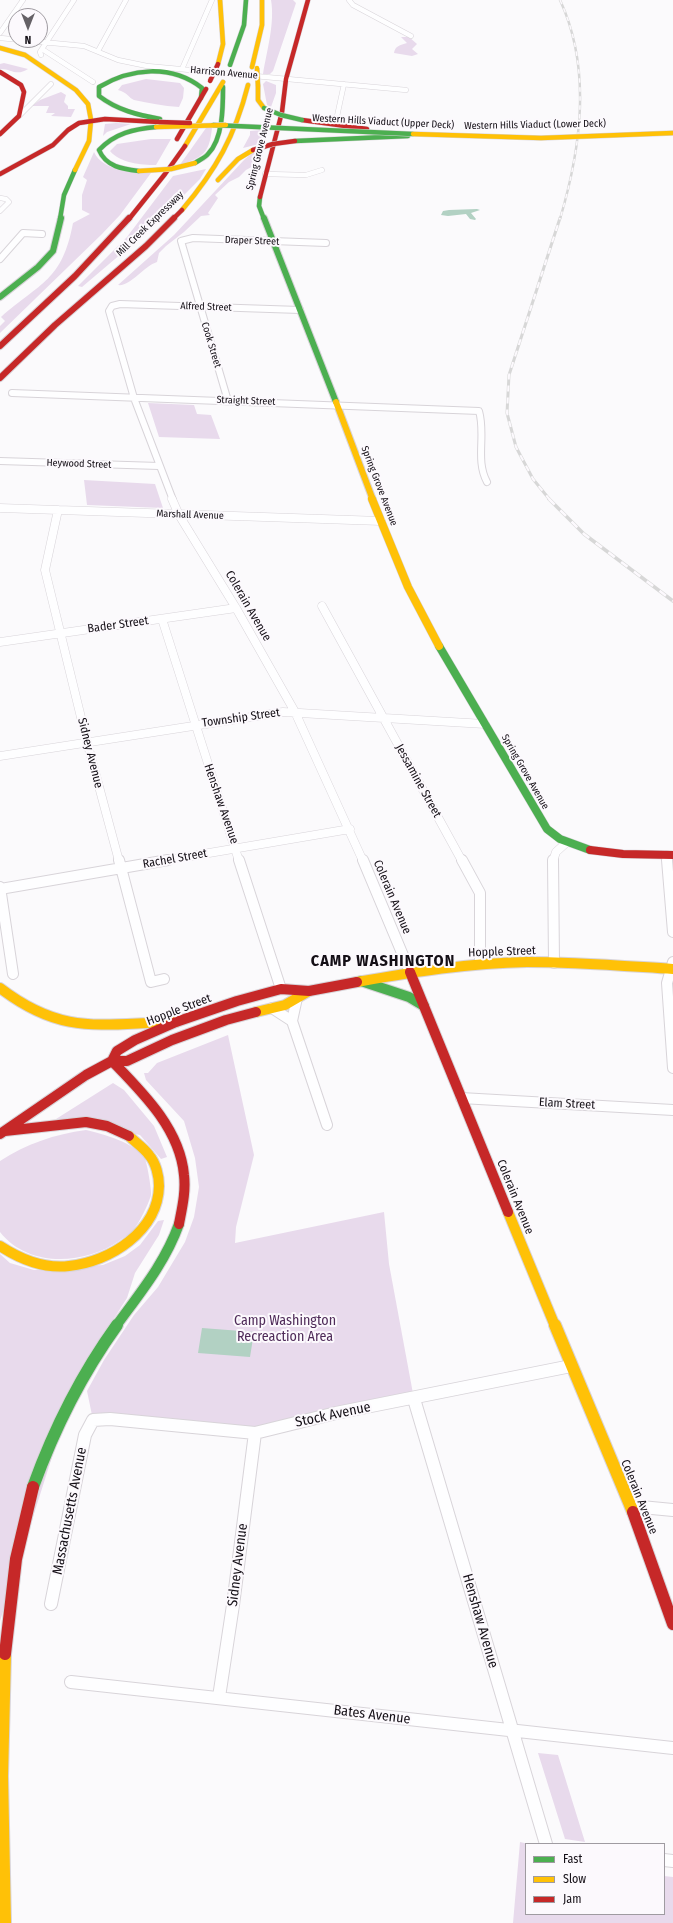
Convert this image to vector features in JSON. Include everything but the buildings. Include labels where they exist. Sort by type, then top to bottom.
[{"type":"main road","points":[[171,148],[201,98],[218,64],[223,44],[220,0]]},
{"type":"main road","name":"Mill Creek Expressway","points":[[0,346],[115,235],[147,198],[176,159],[223,82],[244,27],[247,11],[246,0]]},
{"type":"main road","name":"Mill Creek Expressway","points":[[0,378],[71,310],[130,260],[172,221],[213,171],[233,136],[254,67],[263,11],[262,0]]},
{"type":"main road","name":"Spring Grove Avenue","points":[[305,1],[286,79],[278,128],[258,206],[300,310],[381,521],[418,610],[547,829],[566,843],[589,850],[610,853],[670,855]]},
{"type":"main road","points":[[0,297],[38,267],[53,251],[59,228],[64,196],[73,173],[89,141],[92,120],[90,110],[85,99],[72,87],[25,55],[2,48]]},
{"type":"main road","points":[[254,67],[258,86],[258,100],[264,108],[274,113],[302,120],[366,133]]},
{"type":"main road","points":[[0,72],[10,76],[24,89],[19,116],[0,134]]},
{"type":"main road","points":[[158,122],[123,110],[108,103],[99,96],[99,88],[106,81],[125,75],[149,72],[166,72],[186,76],[196,81],[202,88],[201,98]]},
{"type":"main road","points":[[158,122],[115,136],[106,142],[99,150],[102,158],[110,164],[139,171],[171,169],[195,163],[204,158],[212,149],[223,98],[223,82]]},
{"type":"main road","points":[[0,174],[54,145],[72,126],[77,117],[90,110]]},
{"type":"main road","points":[[72,126],[92,120],[226,125]]},
{"type":"main road","name":"Western Hills Viaduct (Upper Deck)","points":[[158,122],[483,137],[548,137],[673,133]]},
{"type":"main road","points":[[278,128],[366,133]]},
{"type":"main road","points":[[130,260],[196,206],[233,162],[244,154],[273,144],[295,140],[366,133]]},
{"type":"main road","name":"Western Hills Viaduct (Lower Deck)","points":[[366,133],[424,136],[548,137],[673,133]]},
{"type":"main road","points":[[115,235],[164,159]]},
{"type":"main road","name":"Hopple Street","points":[[112,1061],[118,1051],[135,1040],[176,1022],[237,1001],[281,989],[309,991],[410,972],[480,964],[554,963],[672,967]]},
{"type":"main road","name":"Colerain Avenue","points":[[410,972],[571,1366],[631,1506],[673,1624]]},
{"type":"main road","points":[[361,981],[409,997],[424,1006]]},
{"type":"main road","points":[[0,988],[16,1001],[33,1010],[75,1024],[112,1026],[159,1021],[176,1022]]},
{"type":"main road","name":"Hopple Street","points":[[2,1133],[86,1075],[112,1061],[127,1061],[172,1040],[226,1020],[285,1005],[309,991]]},
{"type":"main road","points":[[5,1923],[1,1822],[4,1668],[13,1574],[25,1511],[43,1459],[71,1400],[106,1339],[164,1257],[174,1237],[184,1205],[185,1177],[180,1154],[174,1137],[155,1109],[112,1061]]},
{"type":"main road","points":[[0,1246],[23,1260],[42,1265],[59,1267],[79,1266],[97,1261],[129,1242],[142,1232],[151,1220],[158,1205],[160,1186],[157,1170],[143,1146],[129,1135],[114,1128],[97,1123],[79,1122],[2,1133]]},
{"type":"street","points":[[0,33],[23,0]]},
{"type":"street","points":[[48,40],[74,0]]},
{"type":"street","points":[[98,51],[126,0]]},
{"type":"street","points":[[182,69],[212,0]]},
{"type":"street","points":[[349,0],[353,5],[410,36]]},
{"type":"street","name":"Harrison Avenue","points":[[48,43],[84,46],[112,58],[133,64],[406,90]]},
{"type":"street","points":[[41,55],[40,52],[42,48],[93,82]]},
{"type":"street","points":[[19,116],[51,84]]},
{"type":"street","points":[[336,121],[344,84]]},
{"type":"street","points":[[265,174],[306,175],[322,170]]},
{"type":"street","points":[[0,212],[9,202],[3,198]]},
{"type":"street","points":[[0,259],[23,233],[42,234]]},
{"type":"street","name":"Draper Street","points":[[181,243],[183,240],[193,238],[326,243]]},
{"type":"street","name":"Cook Street","points":[[181,243],[228,401]]},
{"type":"street","name":"Alfred Street","points":[[112,306],[120,304],[300,310]]},
{"type":"street","name":"Colerain Avenue","points":[[112,306],[109,311],[134,398],[179,515],[236,608],[295,712],[350,829],[410,972]]},
{"type":"street","name":"Straight Street","points":[[12,393],[480,411],[483,428],[480,464],[487,482]]},
{"type":"street","name":"Heywood Street","points":[[0,461],[159,466]]},
{"type":"street","name":"Marshall Avenue","points":[[0,508],[381,521]]},
{"type":"street","name":"Sidney Avenue","points":[[58,510],[45,570],[87,742],[151,982],[164,979]]},
{"type":"street","name":"Jessamine Street","points":[[322,606],[480,893],[480,964]]},
{"type":"street","name":"Bader Street","points":[[0,642],[236,608]]},
{"type":"street","name":"Henshaw Avenue","points":[[162,619],[194,725],[281,989]]},
{"type":"street","name":"Township Street","points":[[0,756],[283,712],[485,724]]},
{"type":"street","name":"Rachel Street","points":[[0,888],[120,869],[350,829]]},
{"type":"street","points":[[554,963],[553,857],[556,852],[566,843]]},
{"type":"street","points":[[670,855],[673,932]]},
{"type":"street","points":[[0,888],[13,974]]},
{"type":"street","points":[[672,967],[667,983],[673,1068]]},
{"type":"street","points":[[297,998],[292,1021],[328,1125]]},
{"type":"street","points":[[272,1008],[292,1021]]},
{"type":"street","name":"Elam Street","points":[[462,1098],[673,1110]]},
{"type":"street","name":"Stock Avenue","points":[[93,1420],[110,1419],[255,1433],[336,1413],[414,1399],[571,1366]]},
{"type":"street","name":"Henshaw Avenue","points":[[414,1399],[546,1843]]},
{"type":"street","name":"Massachusetts Avenue","points":[[51,1604],[85,1435],[93,1420]]},
{"type":"street","name":"Sidney Avenue","points":[[219,1697],[233,1605],[255,1433]]},
{"type":"street","points":[[631,1506],[673,1510]]},
{"type":"street","name":"Bates Avenue","points":[[71,1682],[219,1697],[512,1732],[673,1748]]},
{"type":"green space","points":[[271,0],[293,0],[296,3],[273,71],[270,74],[263,74],[272,18]]},
{"type":"green space","points":[[401,37],[409,37],[417,44],[412,49],[418,54],[412,56],[394,53],[397,47],[407,43]]},
{"type":"green space","points":[[4,63],[28,69],[17,72],[0,69],[0,64]]},
{"type":"green space","points":[[146,79],[180,83],[184,88],[183,98],[179,107],[134,100],[124,92],[118,90],[122,85]]},
{"type":"green space","points":[[266,81],[276,85],[276,93],[271,107],[267,105],[263,84]]},
{"type":"green space","points":[[61,92],[66,95],[64,102],[68,106],[68,109],[75,109],[71,117],[51,116],[55,113],[46,113],[49,106],[32,106],[40,100]]},
{"type":"green space","points":[[105,124],[131,124],[107,132],[103,136]]},
{"type":"green space","points":[[206,128],[212,128],[207,149],[199,157],[179,166]]},
{"type":"green space","points":[[250,131],[266,131],[262,138],[263,143],[243,148],[250,135]]},
{"type":"green space","points":[[151,139],[171,139],[156,165],[137,164],[125,161],[110,151],[117,144]]},
{"type":"green space","points":[[263,150],[256,161],[257,164],[246,170],[239,177],[229,182],[215,195],[218,198],[208,213],[210,215],[201,216],[166,246],[159,253],[157,262],[152,264],[127,283],[118,285],[174,235],[244,160],[252,153]]},
{"type":"green space","points":[[94,152],[98,159],[111,167],[151,173],[120,215],[0,333],[0,326],[5,321],[1,317],[48,279],[63,257],[73,223],[90,214],[82,210],[82,195],[87,180],[83,177]]},
{"type":"green space","points":[[206,169],[200,179],[148,231],[82,287],[78,286],[127,237],[173,176]]},
{"type":"green space","points":[[148,403],[194,405],[197,414],[211,415],[220,439],[159,437]]},
{"type":"green space","points":[[84,480],[155,484],[163,508],[87,505]]},
{"type":"green space","name":"Camp Washington Recreaction Area","points":[[228,1035],[254,1155],[236,1227],[235,1243],[384,1212],[389,1264],[414,1399],[255,1433],[93,1420],[87,1391],[104,1360],[134,1315],[158,1287],[185,1242],[194,1217],[199,1187],[195,1158],[184,1121],[146,1080],[144,1073],[148,1073],[157,1063]]},
{"type":"green space","points":[[113,1083],[124,1090],[154,1126],[167,1157],[161,1159],[140,1135],[56,1119]]},
{"type":"green space","points":[[86,1130],[118,1140],[141,1153],[147,1166],[151,1192],[150,1199],[144,1213],[132,1232],[105,1249],[90,1255],[57,1259],[41,1257],[25,1252],[12,1244],[0,1232],[0,1161],[30,1145],[52,1137]]},
{"type":"green space","points":[[164,1220],[159,1235],[135,1273],[127,1298],[78,1375],[0,1621],[0,1254],[10,1263],[34,1270],[103,1265],[125,1256],[140,1245],[158,1221]]},
{"type":"green space","points":[[538,1753],[558,1755],[585,1842],[565,1839]]},
{"type":"green space","points":[[520,1842],[525,1843],[525,1915],[665,1915],[665,1876],[673,1877],[673,1923],[513,1923]]},
{"type":"shaded area","points":[[480,210],[471,213],[476,219],[475,220],[470,219],[466,214],[448,216],[441,215],[443,211]]},
{"type":"shaded area","points":[[202,1328],[254,1332],[250,1357],[198,1353]]},
{"type":"railway","points":[[560,0],[570,26],[580,81],[578,137],[560,219]]},
{"type":"railway","points":[[550,500],[533,479],[516,447],[507,413],[509,375],[560,218]]},
{"type":"railway","points":[[550,500],[584,534],[673,601]]},
{"type":"traffic: fast","points":[[230,65],[244,25],[246,0]]},
{"type":"traffic: fast","points":[[160,119],[120,109],[99,96],[99,87],[110,81],[137,72],[166,72],[192,80],[202,88],[201,98]]},
{"type":"traffic: fast","points":[[195,163],[209,154],[219,130],[222,111],[223,87]]},
{"type":"traffic: fast","points":[[264,108],[281,115],[302,120]]},
{"type":"traffic: fast","points":[[213,125],[413,134]]},
{"type":"traffic: fast","points":[[139,171],[109,164],[101,156],[99,150],[111,139],[125,132],[156,127]]},
{"type":"traffic: fast","points":[[295,141],[408,136]]},
{"type":"traffic: fast","points":[[0,297],[38,267],[53,251],[59,228],[64,195],[75,170]]},
{"type":"traffic: fast","points":[[260,197],[259,206],[336,402]]},
{"type":"traffic: fast","points":[[439,646],[547,829],[560,839],[590,850]]},
{"type":"traffic: fast","points":[[361,981],[409,997],[424,1006]]},
{"type":"traffic: fast","points":[[33,1487],[56,1428],[85,1372],[96,1354],[148,1283],[166,1255],[179,1224]]},
{"type":"traffic: slow","points":[[218,64],[223,44],[220,0]]},
{"type":"traffic: slow","points":[[252,67],[262,25],[262,0]]},
{"type":"traffic: slow","points":[[0,48],[25,55],[76,90],[88,104],[91,120],[89,141],[75,170]]},
{"type":"traffic: slow","points":[[257,68],[258,86]]},
{"type":"traffic: slow","points":[[185,146],[223,82]]},
{"type":"traffic: slow","points":[[182,210],[206,181],[224,152],[238,122],[248,85]]},
{"type":"traffic: slow","points":[[258,86],[258,100],[264,108]]},
{"type":"traffic: slow","points":[[156,127],[226,125]]},
{"type":"traffic: slow","points":[[413,134],[541,138],[673,133]]},
{"type":"traffic: slow","points":[[218,180],[238,159],[253,150]]},
{"type":"traffic: slow","points":[[139,171],[171,169],[195,163]]},
{"type":"traffic: slow","points":[[336,402],[395,557],[408,587],[439,646]]},
{"type":"traffic: slow","points":[[357,982],[431,970],[526,962],[673,969]]},
{"type":"traffic: slow","points":[[0,988],[25,1006],[53,1018],[83,1025],[114,1026],[176,1022]]},
{"type":"traffic: slow","points":[[256,1012],[285,1005],[309,991]]},
{"type":"traffic: slow","points":[[0,1246],[24,1259],[33,1262],[51,1266],[69,1266],[93,1261],[116,1251],[135,1236],[150,1218],[158,1197],[159,1176],[149,1155],[129,1136]]},
{"type":"traffic: slow","points":[[508,1212],[633,1512]]},
{"type":"traffic: slow","points":[[5,1654],[2,1776],[5,1923]]},
{"type":"traffic: jam","points":[[260,197],[282,112],[286,79],[308,0]]},
{"type":"traffic: jam","points":[[210,81],[218,64]]},
{"type":"traffic: jam","points":[[0,72],[21,85],[24,92],[19,116],[0,134]]},
{"type":"traffic: jam","points":[[177,139],[206,89]]},
{"type":"traffic: jam","points":[[0,174],[53,145],[68,130],[79,123],[105,119],[159,122]]},
{"type":"traffic: jam","points":[[302,120],[367,129]]},
{"type":"traffic: jam","points":[[159,122],[190,123]]},
{"type":"traffic: jam","points":[[253,150],[273,144],[295,141]]},
{"type":"traffic: jam","points":[[0,346],[75,276],[122,227],[144,201],[185,146]]},
{"type":"traffic: jam","points":[[0,378],[55,325],[146,246],[182,210]]},
{"type":"traffic: jam","points":[[590,850],[623,854],[673,855]]},
{"type":"traffic: jam","points":[[410,972],[508,1212]]},
{"type":"traffic: jam","points":[[112,1061],[117,1051],[135,1040],[176,1022],[237,1001],[281,989],[309,991],[357,982]]},
{"type":"traffic: jam","points":[[0,1134],[86,1075],[112,1061],[127,1061],[172,1040],[226,1020],[256,1012]]},
{"type":"traffic: jam","points":[[112,1061],[145,1096],[159,1115],[171,1134],[180,1154],[184,1175],[184,1199],[179,1224]]},
{"type":"traffic: jam","points":[[5,1131],[86,1122],[107,1126],[129,1136]]},
{"type":"traffic: jam","points":[[5,1654],[16,1559],[33,1487]]},
{"type":"traffic: jam","points":[[633,1512],[673,1624]]},
{"type":"district","name":"CAMP WASHINGTON","points":[[383,962]]}]
